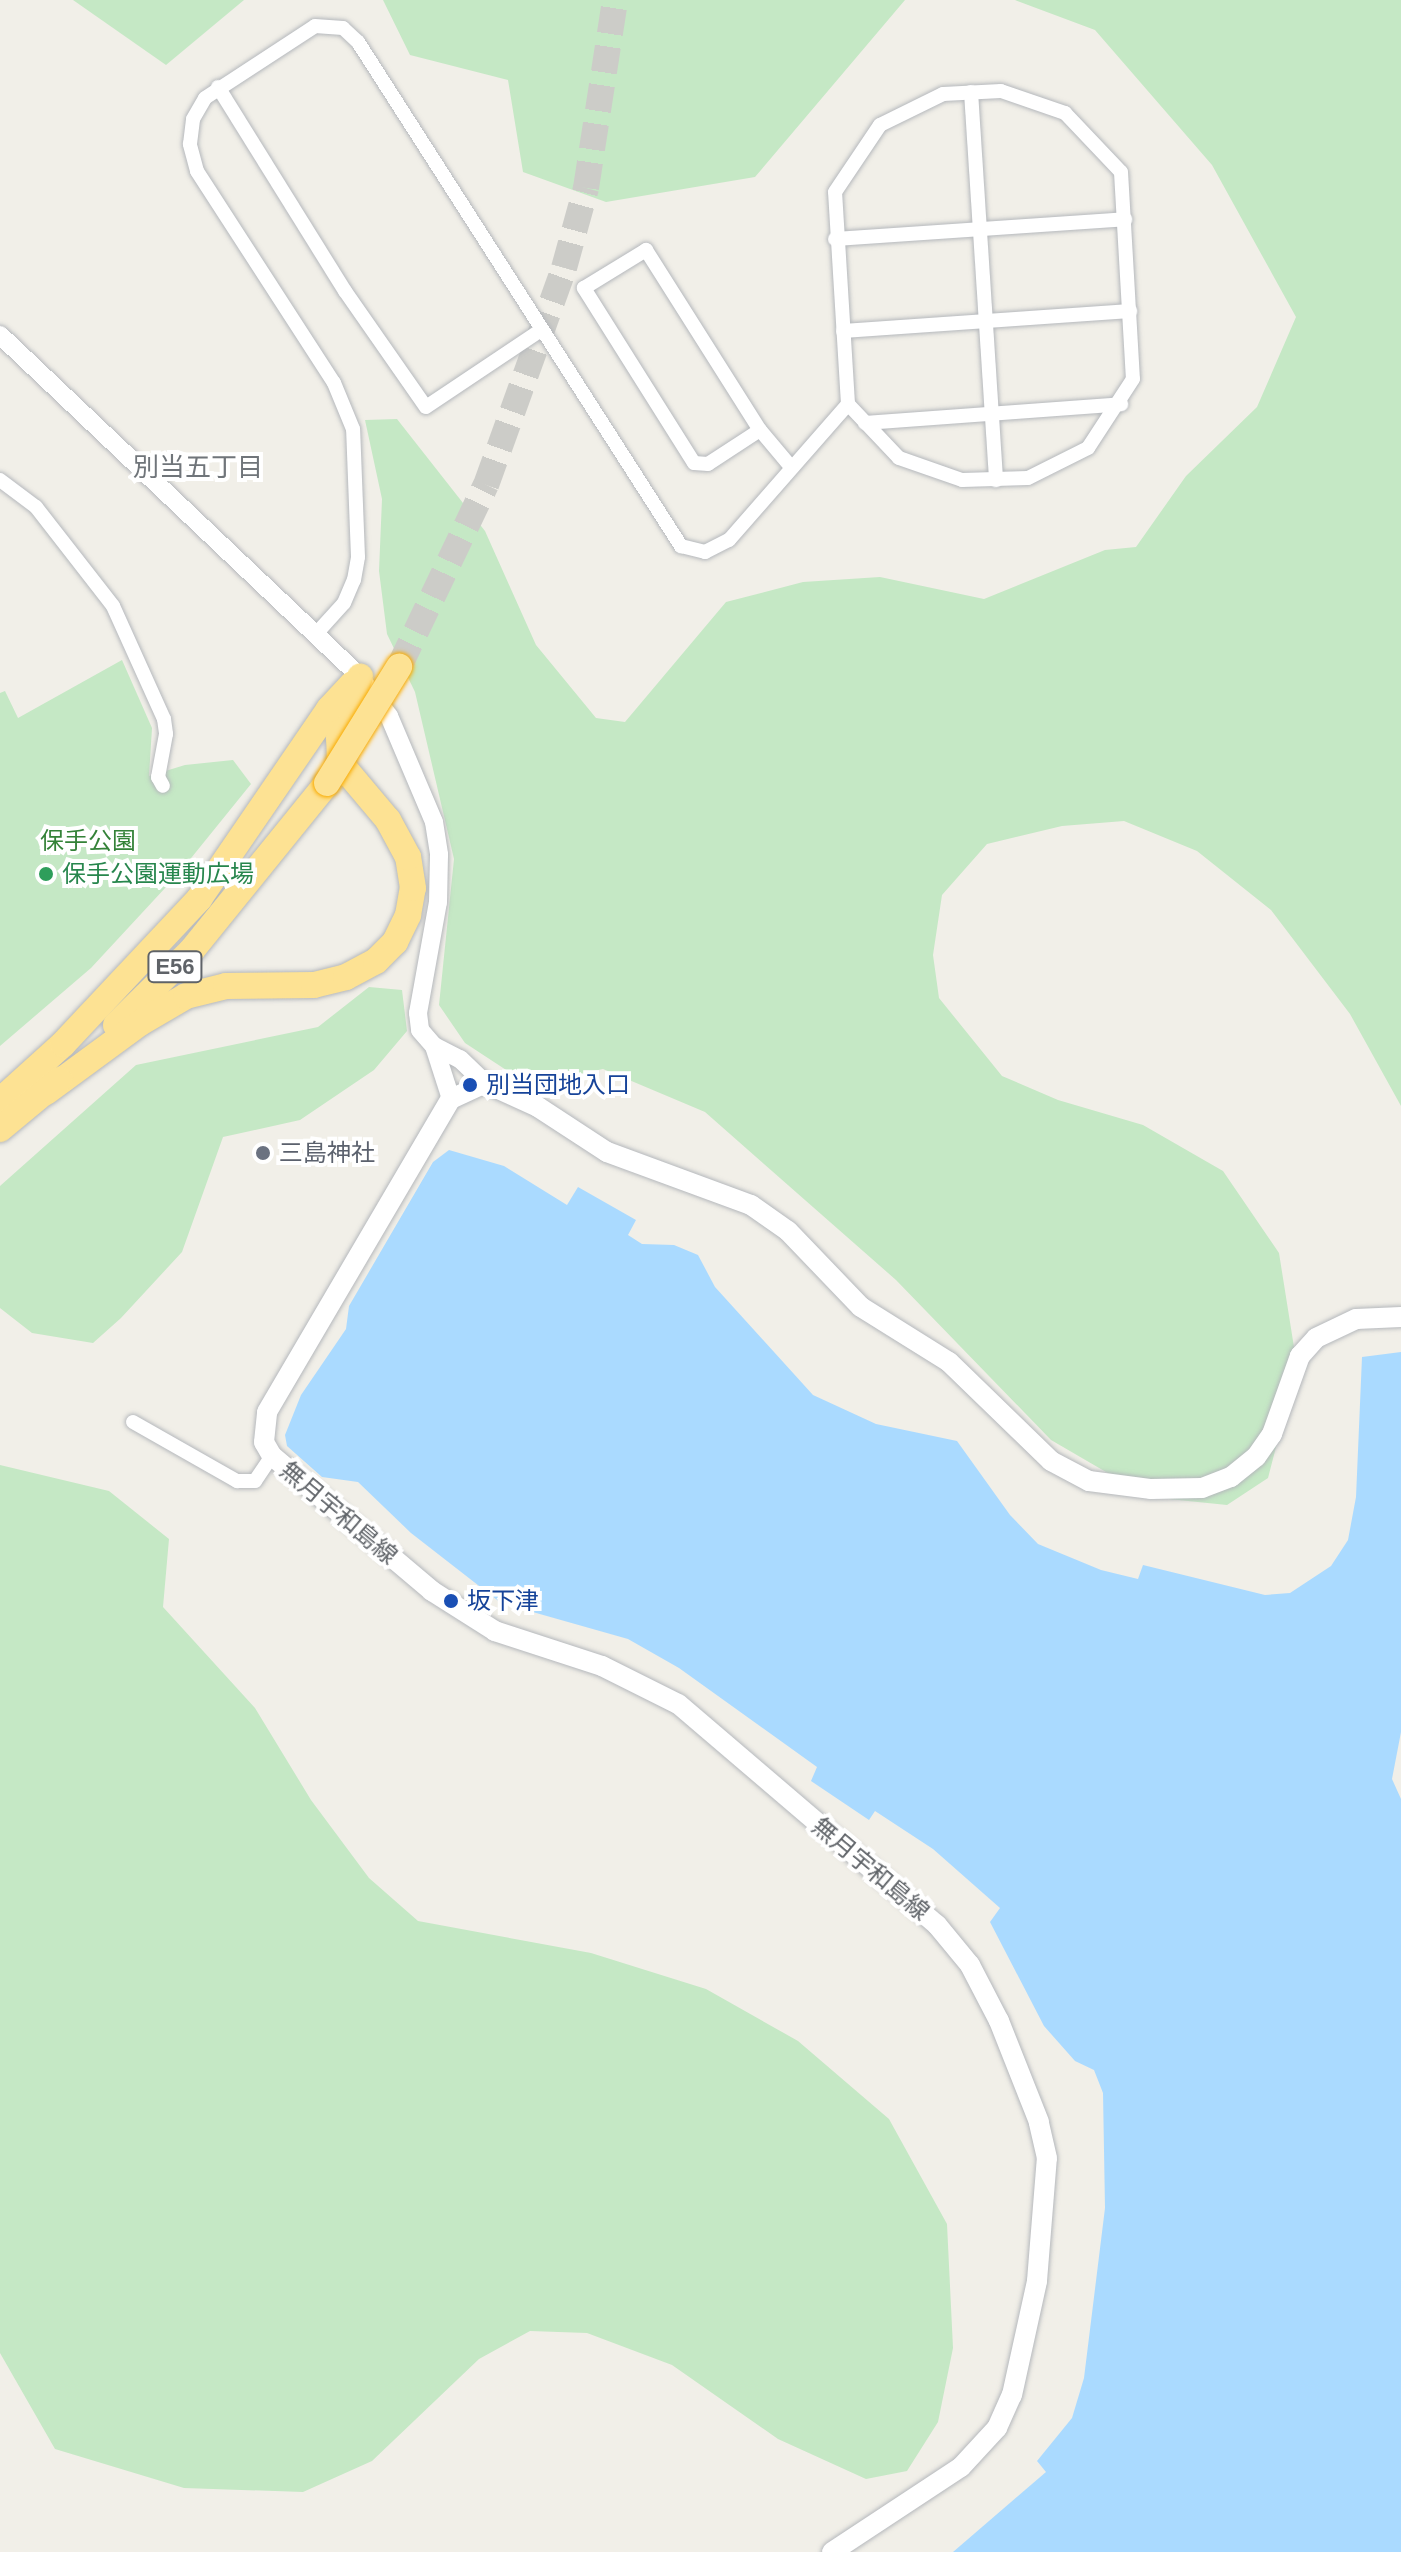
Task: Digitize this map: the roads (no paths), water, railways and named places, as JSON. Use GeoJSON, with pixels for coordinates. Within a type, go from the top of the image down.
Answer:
{"type":"FeatureCollection","features":[{"type":"Feature","properties":{"kind":"highway","name":"E56"},"geometry":{"type":"LineString","coordinates":[[0,1129],[46,1092],[192,950],[327,783],[399,667]]}},
{"type":"Feature","properties":{"kind":"highway"},"geometry":{"type":"LineString","coordinates":[[46,1092],[186,996],[226,986],[314,985],[346,977],[376,961],[395,942],[408,915],[413,888],[408,857],[388,820],[340,763],[339,738],[360,677]]}},
{"type":"Feature","properties":{"kind":"highway"},"geometry":{"type":"LineString","coordinates":[[0,1101],[63,1044],[199,899],[329,709],[360,677]]}},
{"type":"Feature","properties":{"kind":"main road"},"geometry":{"type":"LineString","coordinates":[[451,1099],[485,1083],[538,1107],[607,1152],[751,1205],[788,1231],[861,1307],[949,1362],[1051,1461],[1089,1481],[1202,1488],[1231,1477],[1256,1457],[1272,1434],[1300,1356],[1316,1338],[1356,1319],[1401,1317]]}},
{"type":"Feature","properties":{"kind":"main road","name":"無月宇和島線"},"geometry":{"type":"LineString","coordinates":[[451,1099],[267,1412],[264,1442],[272,1456],[339,1517],[472,1618],[526,1643],[602,1666],[678,1704],[937,1925],[970,1965],[1005,2035],[1039,2122],[1047,2158],[1048,2192],[1026,2341],[997,2428],[970,2457],[832,2552]]}},
{"type":"Feature","properties":{"kind":"street"},"geometry":{"type":"LineString","coordinates":[[315,635],[344,603],[358,557],[353,429],[334,383],[197,171],[190,144],[193,119],[218,87],[315,26],[343,28],[358,42],[681,546],[705,552],[719,548],[848,404]]}},
{"type":"Feature","properties":{"kind":"street"},"geometry":{"type":"LineString","coordinates":[[218,87],[345,291],[426,407],[541,330]]}},
{"type":"Feature","properties":{"kind":"street"},"geometry":{"type":"LineString","coordinates":[[1001,91],[1065,113],[1121,172],[1133,379],[1121,404],[1088,448],[1028,478],[962,480],[899,458],[848,404],[835,239],[835,192],[880,125],[943,94],[971,92],[1001,91]]}},
{"type":"Feature","properties":{"kind":"street"},"geometry":{"type":"LineString","coordinates":[[971,92],[996,480]]}},
{"type":"Feature","properties":{"kind":"street"},"geometry":{"type":"LineString","coordinates":[[835,239],[1125,219]]}},
{"type":"Feature","properties":{"kind":"street"},"geometry":{"type":"LineString","coordinates":[[760,430],[708,464],[694,463],[584,288],[646,250],[760,430],[791,467]]}},
{"type":"Feature","properties":{"kind":"street"},"geometry":{"type":"LineString","coordinates":[[843,331],[1130,311]]}},
{"type":"Feature","properties":{"kind":"street"},"geometry":{"type":"LineString","coordinates":[[0,335],[360,677],[389,716],[434,822],[440,885],[418,1013],[420,1030],[434,1046],[460,1059],[485,1083]]}},
{"type":"Feature","properties":{"kind":"street"},"geometry":{"type":"LineString","coordinates":[[865,423],[1121,404]]}},
{"type":"Feature","properties":{"kind":"street"},"geometry":{"type":"LineString","coordinates":[[0,480],[36,507],[113,606],[164,719],[166,734],[158,777],[163,786]]}},
{"type":"Feature","properties":{"kind":"street"},"geometry":{"type":"LineString","coordinates":[[434,1046],[451,1099]]}},
{"type":"Feature","properties":{"kind":"street"},"geometry":{"type":"LineString","coordinates":[[133,1422],[237,1481],[255,1481],[272,1456]]}},
{"type":"Feature","properties":{"kind":"water"},"geometry":{"type":"Polygon","coordinates":[[[449,1150],[504,1166],[567,1205],[578,1187],[636,1220],[628,1235],[642,1244],[674,1245],[698,1255],[715,1287],[813,1395],[876,1424],[957,1441],[1010,1515],[1038,1544],[1101,1570],[1138,1579],[1143,1565],[1265,1595],[1290,1593],[1331,1566],[1348,1540],[1356,1497],[1362,1357],[1401,1352],[1401,1732],[1392,1779],[1401,1799],[1401,2552],[953,2552],[1046,2472],[1037,2461],[1072,2418],[1084,2378],[1105,2208],[1103,2093],[1094,2070],[1075,2061],[1044,2026],[990,1922],[1000,1908],[933,1849],[875,1811],[869,1820],[811,1781],[817,1767],[679,1668],[628,1639],[501,1603],[411,1533],[358,1482],[322,1477],[287,1446],[285,1435],[301,1395],[346,1329],[349,1306],[433,1162],[449,1150]]]}},
{"type":"Feature","properties":{"kind":"tunnel"},"geometry":{"type":"LineString","coordinates":[[399,667],[486,485],[564,268],[586,188],[615,0]]}},
{"type":"Feature","properties":{"kind":"place","name":"保手公園運動広場"},"geometry":{"type":"Point","coordinates":[46,874]}},
{"type":"Feature","properties":{"kind":"place","name":"別当団地入口"},"geometry":{"type":"Point","coordinates":[470,1085]}},
{"type":"Feature","properties":{"kind":"place","name":"三島神社"},"geometry":{"type":"Point","coordinates":[263,1153]}},
{"type":"Feature","properties":{"kind":"place","name":"坂下津"},"geometry":{"type":"Point","coordinates":[451,1601]}},
{"type":"Feature","properties":{"kind":"district","name":"別当五丁目"},"geometry":{"type":"Point","coordinates":[198,468]}},
{"type":"Feature","properties":{"kind":"park label","name":"保手公園"},"geometry":{"type":"Point","coordinates":[88,841]}}]}
